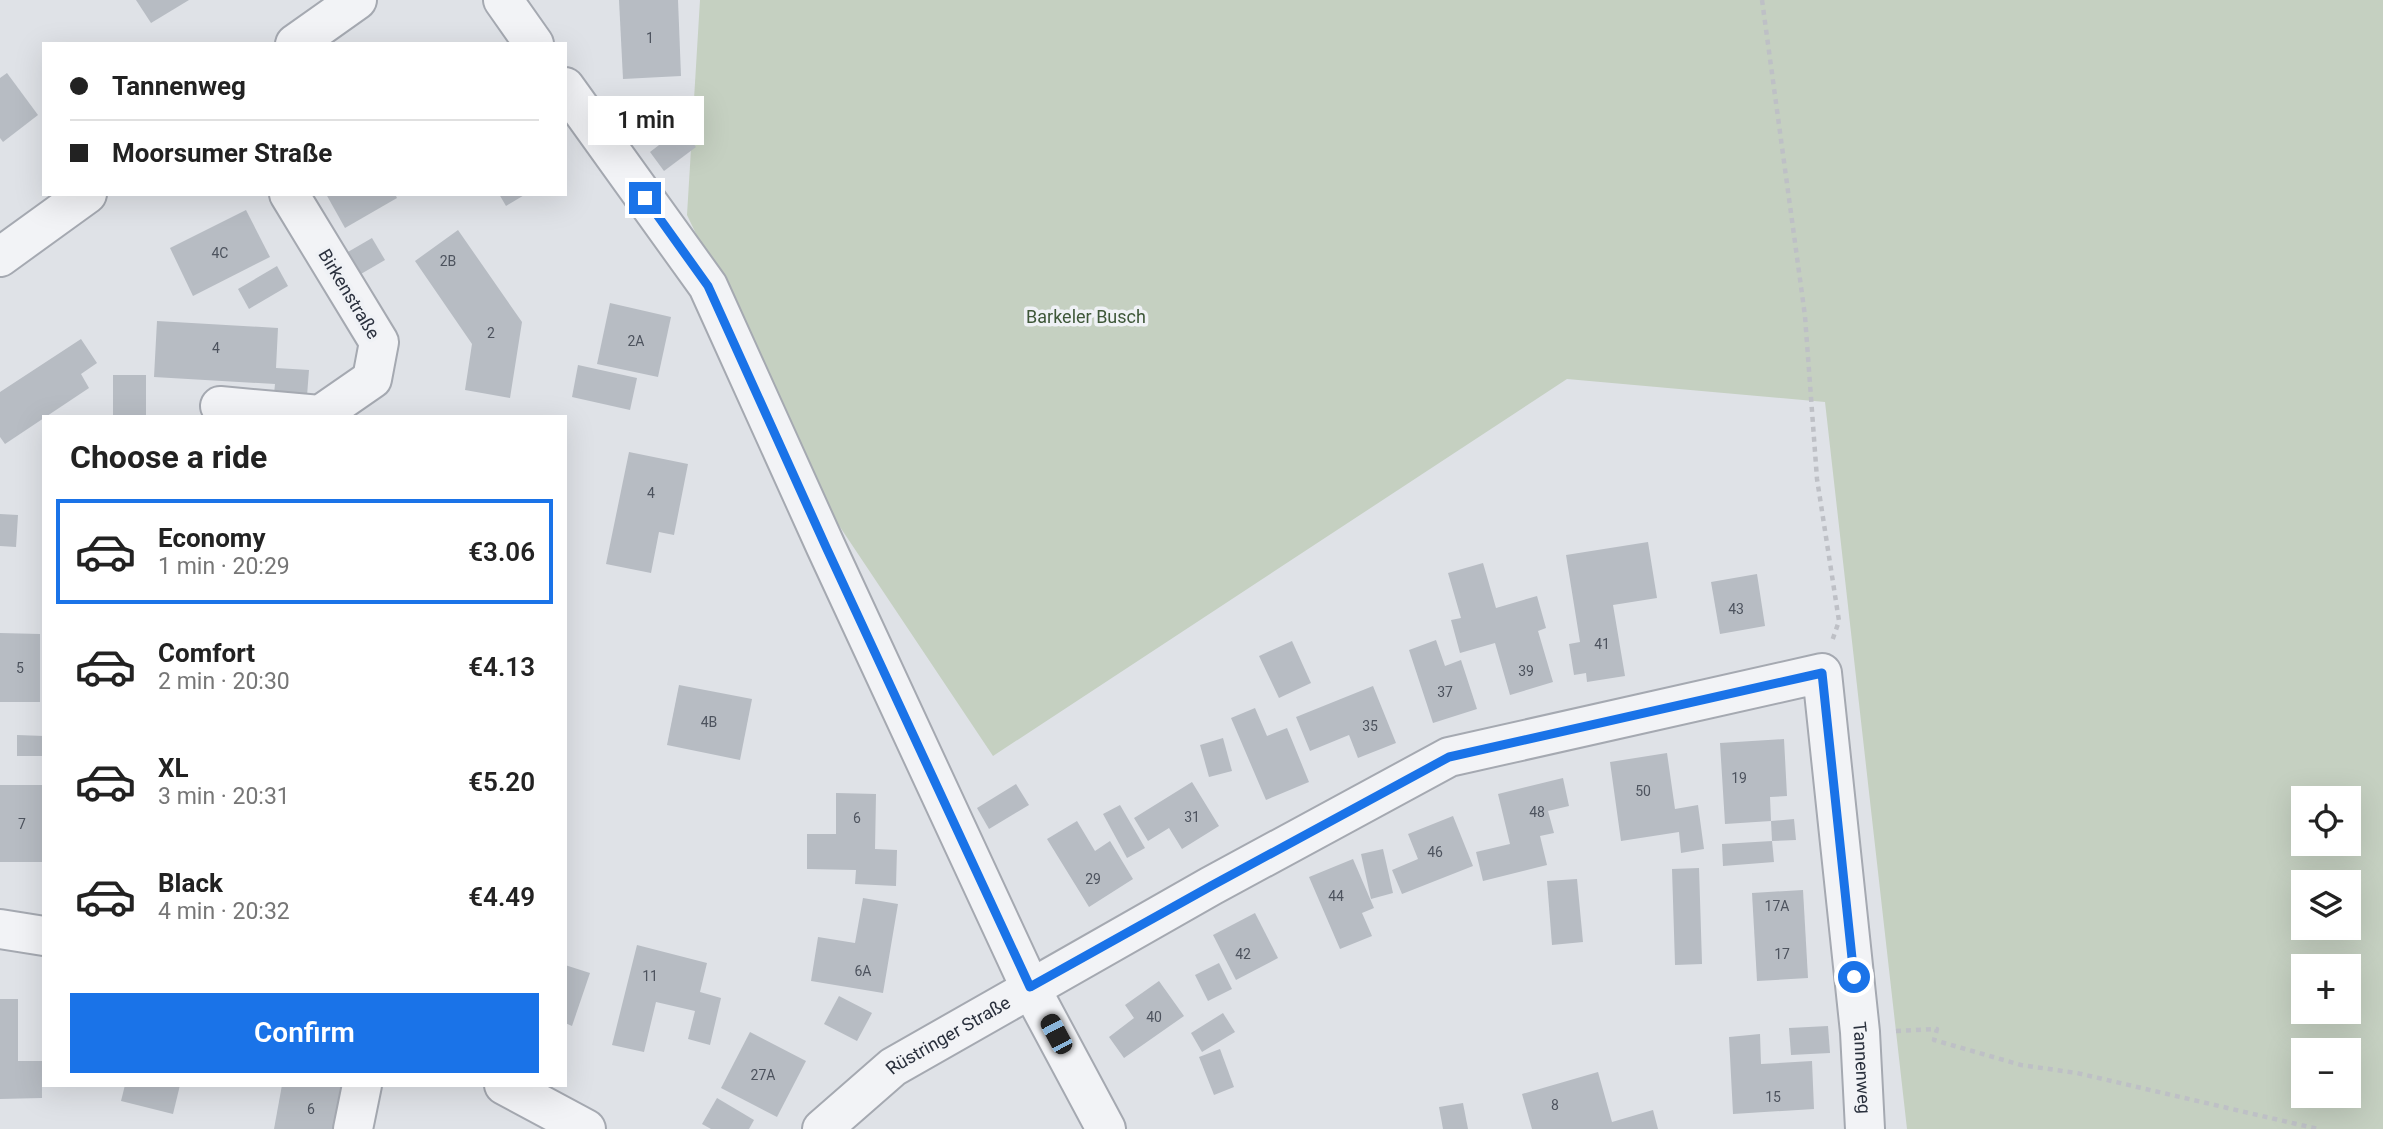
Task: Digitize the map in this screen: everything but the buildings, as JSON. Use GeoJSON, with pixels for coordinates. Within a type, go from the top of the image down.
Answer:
{"type":"FeatureCollection","features":[{"type":"Feature","properties":{"kind":"street"},"geometry":{"type":"LineString","coordinates":[[298,42],[357,0]]}},
{"type":"Feature","properties":{"kind":"street"},"geometry":{"type":"LineString","coordinates":[[503,0],[533,42]]}},
{"type":"Feature","properties":{"kind":"street"},"geometry":{"type":"LineString","coordinates":[[567,90],[708,286],[831,559],[1030,987],[1106,1129]]}},
{"type":"Feature","properties":{"kind":"street"},"geometry":{"type":"LineString","coordinates":[[0,257],[84,196]]}},
{"type":"Feature","properties":{"kind":"street","name":"Birkenstraße"},"geometry":{"type":"LineString","coordinates":[[220,405],[320,415],[372,379],[379,342],[290,196]]}},
{"type":"Feature","properties":{"kind":"street","name":"Rüstringer Straße"},"geometry":{"type":"LineString","coordinates":[[822,1129],[893,1067],[1211,886],[1449,757],[1822,673]]}},
{"type":"Feature","properties":{"kind":"street","name":"Tannenweg"},"geometry":{"type":"LineString","coordinates":[[1822,673],[1860,1032],[1865,1129]]}},
{"type":"Feature","properties":{"kind":"street"},"geometry":{"type":"LineString","coordinates":[[0,929],[42,936]]}},
{"type":"Feature","properties":{"kind":"street"},"geometry":{"type":"LineString","coordinates":[[353,1129],[362,1087]]}},
{"type":"Feature","properties":{"kind":"street"},"geometry":{"type":"LineString","coordinates":[[508,1087],[586,1129]]}},
{"type":"Feature","properties":{"kind":"path"},"geometry":{"type":"LineString","coordinates":[[1762,0],[1805,316],[1817,479],[1839,621],[1822,673]]}},
{"type":"Feature","properties":{"kind":"path"},"geometry":{"type":"LineString","coordinates":[[1860,1032],[1937,1029],[1934,1040],[2021,1065],[2077,1073],[2318,1129]]}},
{"type":"Feature","properties":{"kind":"green space","name":"Barkeler Busch"},"geometry":{"type":"Polygon","coordinates":[[[700,0],[2383,0],[2383,1129],[1907,1129],[1825,402],[1567,379],[993,756],[828,509],[687,215],[700,0]]]}},
{"type":"Feature","properties":{"kind":"route"},"geometry":{"type":"LineString","coordinates":[[645,198],[708,286],[1030,987],[1449,757],[1822,673],[1854,977]]}}]}
